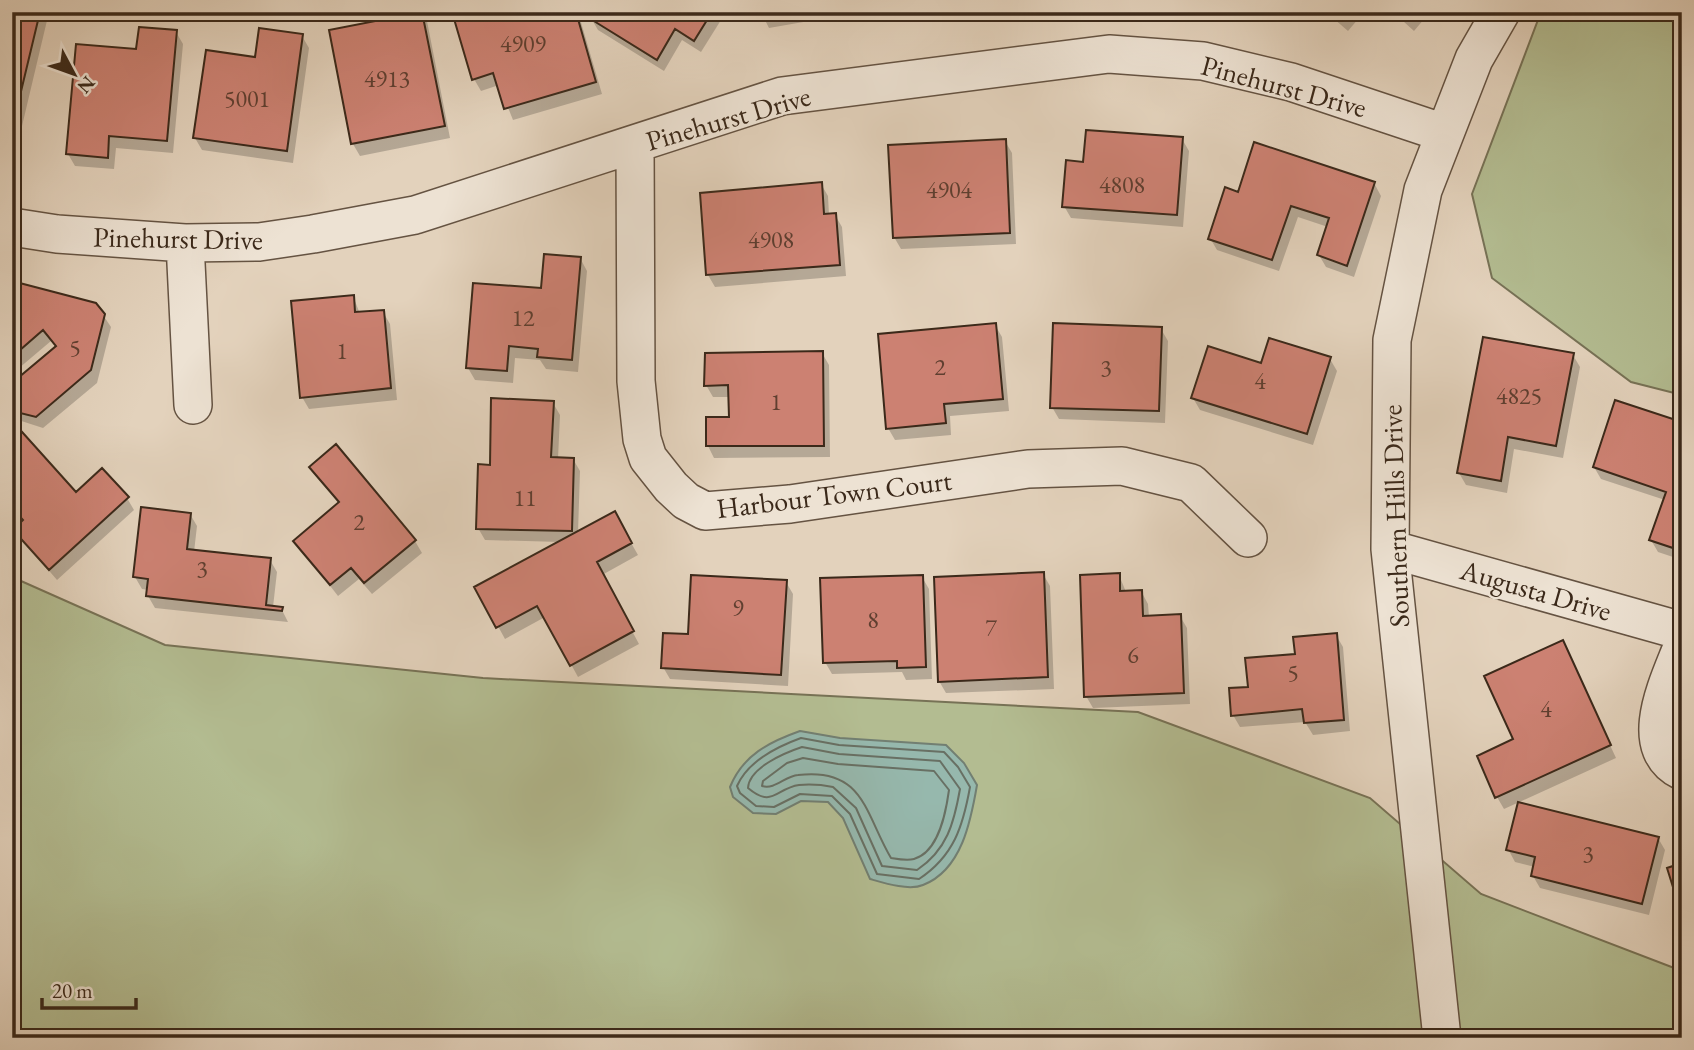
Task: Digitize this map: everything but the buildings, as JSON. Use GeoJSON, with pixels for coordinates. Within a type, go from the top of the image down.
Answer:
{"type":"FeatureCollection","features":[{"type":"Feature","properties":{"kind":"street","name":"Southern Hills Drive"},"geometry":{"type":"LineString","coordinates":[[1442,1038],[1390,549],[1392,340],[1423,190],[1474,59],[1501,12]]}},
{"type":"Feature","properties":{"kind":"street","name":"Pinehurst Drive"},"geometry":{"type":"LineString","coordinates":[[12,227],[57,234],[185,243],[259,242],[415,215],[782,96],[1109,54],[1203,61],[1291,82],[1444,134]]}},
{"type":"Feature","properties":{"kind":"street","name":"Harbour Town Court"},"geometry":{"type":"LineString","coordinates":[[635,144],[636,381],[642,439],[648,458],[686,501],[705,511],[790,504],[1028,468],[1122,466],[1191,483],[1248,538]]}},
{"type":"Feature","properties":{"kind":"street"},"geometry":{"type":"LineString","coordinates":[[185,243],[194,405]]}},
{"type":"Feature","properties":{"kind":"street","name":"Augusta Drive"},"geometry":{"type":"LineString","coordinates":[[1390,549],[1682,631]]}},
{"type":"Feature","properties":{"kind":"street"},"geometry":{"type":"LineString","coordinates":[[1682,647],[1660,707],[1658,742],[1666,757],[1682,771]]}},
{"type":"Feature","properties":{"kind":"green space"},"geometry":{"type":"Polygon","coordinates":[[[1541,12],[1682,12],[1682,395],[1631,382],[1492,278],[1472,194],[1541,12]]]}},
{"type":"Feature","properties":{"kind":"green space"},"geometry":{"type":"Polygon","coordinates":[[[12,577],[165,645],[483,678],[1138,712],[1370,798],[1481,894],[1682,971],[1682,1038],[12,1038],[12,577]]]}},
{"type":"Feature","properties":{"kind":"water"},"geometry":{"type":"Polygon","coordinates":[[[800,731],[840,738],[946,745],[964,763],[977,785],[968,828],[956,856],[947,868],[936,878],[917,887],[897,886],[870,879],[843,818],[828,802],[801,801],[776,814],[753,813],[733,797],[730,787],[735,776],[750,758],[768,745],[800,731]]]}}]}
